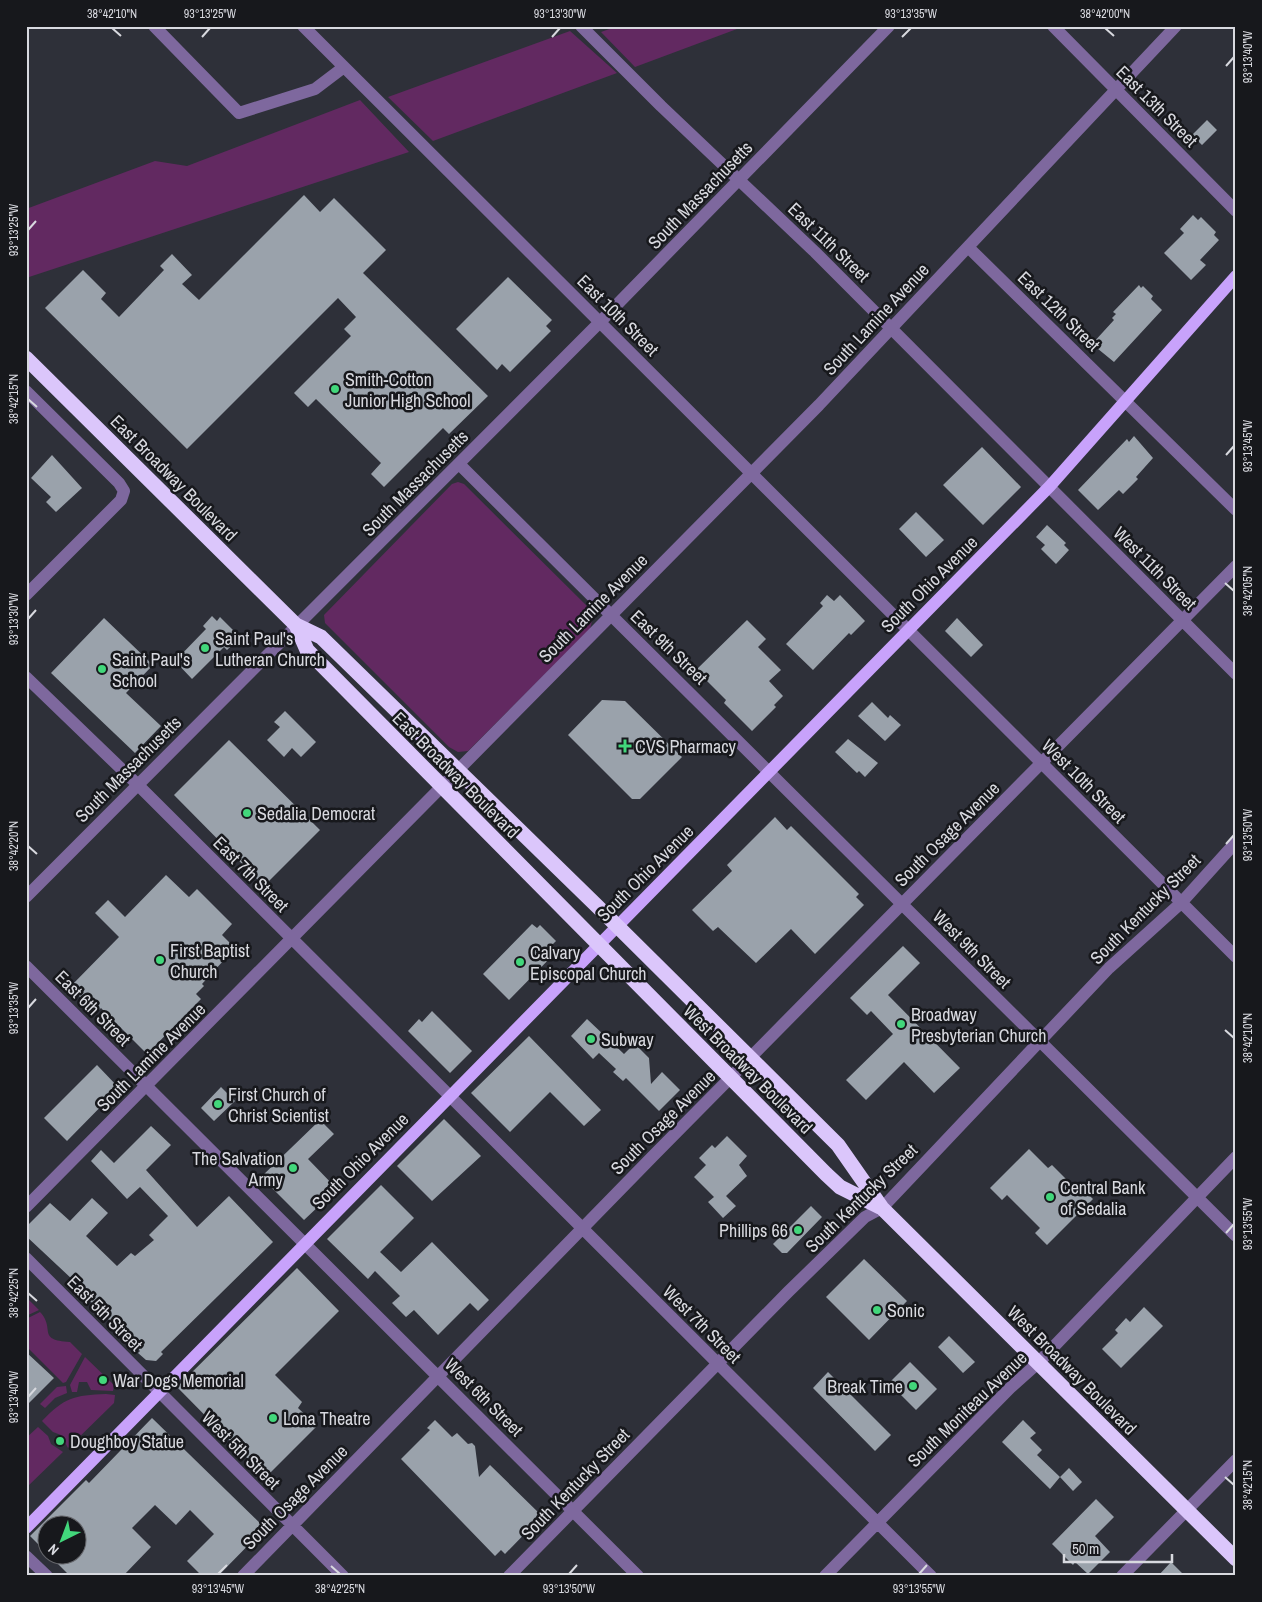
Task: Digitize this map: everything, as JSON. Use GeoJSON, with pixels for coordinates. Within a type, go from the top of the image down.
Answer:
{"type":"FeatureCollection","features":[{"type":"Feature","properties":{"kind":"highway","name":"East Broadway Boulevard"},"geometry":{"type":"LineString","coordinates":[[26,358],[296,625],[321,637],[618,925]]}},
{"type":"Feature","properties":{"kind":"highway","name":"East Broadway Boulevard"},"geometry":{"type":"LineString","coordinates":[[296,625],[306,650],[598,945]]}},
{"type":"Feature","properties":{"kind":"highway","name":"West Broadway Boulevard"},"geometry":{"type":"LineString","coordinates":[[618,925],[838,1144],[882,1208],[1236,1560]]}},
{"type":"Feature","properties":{"kind":"highway","name":"West Broadway Boulevard"},"geometry":{"type":"LineString","coordinates":[[598,945],[840,1187],[882,1208]]}},
{"type":"Feature","properties":{"kind":"main road","name":"South Ohio Avenue"},"geometry":{"type":"LineString","coordinates":[[26,1528],[1050,486],[1236,276]]}},
{"type":"Feature","properties":{"kind":"street"},"geometry":{"type":"LineString","coordinates":[[154,26],[239,113],[315,88],[344,67]]}},
{"type":"Feature","properties":{"kind":"street","name":"East 10th Street"},"geometry":{"type":"LineString","coordinates":[[303,26],[909,629]]}},
{"type":"Feature","properties":{"kind":"street","name":"East 11th Street"},"geometry":{"type":"LineString","coordinates":[[581,26],[660,106],[739,179],[1050,486]]}},
{"type":"Feature","properties":{"kind":"street","name":"South Massachusetts"},"geometry":{"type":"LineString","coordinates":[[26,897],[600,322],[889,26]]}},
{"type":"Feature","properties":{"kind":"street","name":"East 13th Street"},"geometry":{"type":"LineString","coordinates":[[1053,26],[1236,211]]}},
{"type":"Feature","properties":{"kind":"street","name":"South Lamine Avenue"},"geometry":{"type":"LineString","coordinates":[[26,1206],[291,940],[892,329],[1176,26]]}},
{"type":"Feature","properties":{"kind":"street","name":"East 12th Street"},"geometry":{"type":"LineString","coordinates":[[968,247],[1236,510]]}},
{"type":"Feature","properties":{"kind":"street"},"geometry":{"type":"LineString","coordinates":[[26,391],[119,483],[124,491],[121,500],[26,594]]}},
{"type":"Feature","properties":{"kind":"street","name":"East 9th Street"},"geometry":{"type":"LineString","coordinates":[[459,464],[769,772]]}},
{"type":"Feature","properties":{"kind":"street","name":"West 11th Street"},"geometry":{"type":"LineString","coordinates":[[1050,486],[1118,557],[1236,674]]}},
{"type":"Feature","properties":{"kind":"street","name":"South Osage Avenue"},"geometry":{"type":"LineString","coordinates":[[243,1576],[730,1078],[1236,566]]}},
{"type":"Feature","properties":{"kind":"street","name":"West 10th Street"},"geometry":{"type":"LineString","coordinates":[[909,629],[1180,903],[1236,957]]}},
{"type":"Feature","properties":{"kind":"street","name":"East 7th Street"},"geometry":{"type":"LineString","coordinates":[[26,677],[138,784],[448,1097]]}},
{"type":"Feature","properties":{"kind":"street","name":"West 9th Street"},"geometry":{"type":"LineString","coordinates":[[769,772],[1236,1236]]}},
{"type":"Feature","properties":{"kind":"street","name":"South Kentucky Street"},"geometry":{"type":"LineString","coordinates":[[509,1576],[865,1218],[882,1208],[1109,968],[1180,903],[1236,842]]}},
{"type":"Feature","properties":{"kind":"street","name":"East 6th Street"},"geometry":{"type":"LineString","coordinates":[[26,966],[305,1243]]}},
{"type":"Feature","properties":{"kind":"street","name":"West 7th Street"},"geometry":{"type":"LineString","coordinates":[[448,1097],[930,1576]]}},
{"type":"Feature","properties":{"kind":"street","name":"South Moniteau Avenue"},"geometry":{"type":"LineString","coordinates":[[825,1576],[1038,1363],[1236,1157]]}},
{"type":"Feature","properties":{"kind":"street","name":"West 6th Street"},"geometry":{"type":"LineString","coordinates":[[305,1243],[638,1576]]}},
{"type":"Feature","properties":{"kind":"street","name":"East 5th Street"},"geometry":{"type":"LineString","coordinates":[[26,1258],[158,1392]]}},
{"type":"Feature","properties":{"kind":"street","name":"West 5th Street"},"geometry":{"type":"LineString","coordinates":[[158,1392],[343,1576]]}},
{"type":"Feature","properties":{"kind":"street"},"geometry":{"type":"LineString","coordinates":[[1122,1576],[1236,1460]]}},
{"type":"Feature","properties":{"kind":"street"},"geometry":{"type":"LineString","coordinates":[[26,1556],[47,1576]]}},
{"type":"Feature","properties":{"kind":"shaded area"},"geometry":{"type":"Polygon","coordinates":[[[618,26],[745,26],[635,67],[601,32],[618,26]]]}},
{"type":"Feature","properties":{"kind":"shaded area"},"geometry":{"type":"Polygon","coordinates":[[[570,31],[617,73],[433,141],[388,97],[570,31]]]}},
{"type":"Feature","properties":{"kind":"shaded area"},"geometry":{"type":"Polygon","coordinates":[[[360,100],[409,152],[26,278],[26,209],[155,161],[187,166],[360,100]]]}},
{"type":"Feature","properties":{"kind":"shaded area"},"geometry":{"type":"Polygon","coordinates":[[[458,482],[464,484],[594,613],[590,629],[468,751],[458,752],[449,747],[325,623],[324,615],[452,484],[458,482]]]}},
{"type":"Feature","properties":{"kind":"shaded area"},"geometry":{"type":"Polygon","coordinates":[[[26,1297],[39,1310],[26,1316],[26,1297]]]}},
{"type":"Feature","properties":{"kind":"shaded area"},"geometry":{"type":"Polygon","coordinates":[[[40,1312],[47,1324],[48,1333],[53,1339],[70,1342],[82,1354],[66,1382],[63,1383],[26,1346],[26,1319],[40,1312]]]}},
{"type":"Feature","properties":{"kind":"shaded area"},"geometry":{"type":"Polygon","coordinates":[[[85,1357],[114,1385],[113,1391],[91,1390],[87,1382],[79,1382],[77,1392],[72,1392],[70,1385],[85,1357]]]}},
{"type":"Feature","properties":{"kind":"shaded area"},"geometry":{"type":"Polygon","coordinates":[[[66,1386],[67,1393],[55,1398],[45,1408],[40,1404],[57,1387],[66,1386]]]}},
{"type":"Feature","properties":{"kind":"shaded area"},"geometry":{"type":"Polygon","coordinates":[[[86,1395],[115,1395],[114,1403],[68,1448],[61,1435],[53,1432],[42,1421],[57,1407],[70,1399],[86,1395]]]}},
{"type":"Feature","properties":{"kind":"shaded area"},"geometry":{"type":"Polygon","coordinates":[[[38,1427],[48,1436],[51,1444],[63,1452],[26,1488],[26,1438],[38,1427]]]}},
{"type":"Feature","properties":{"kind":"building"},"geometry":{"type":"Polygon","coordinates":[[[1207,120],[1217,130],[1202,145],[1192,135],[1207,120]]]}},
{"type":"Feature","properties":{"kind":"building"},"geometry":{"type":"Polygon","coordinates":[[[304,195],[320,212],[334,198],[386,250],[363,273],[488,396],[449,434],[443,428],[384,487],[371,474],[381,463],[316,399],[308,407],[294,393],[351,336],[344,329],[356,317],[338,298],[187,449],[45,308],[83,270],[106,293],[101,299],[119,317],[164,270],[160,266],[172,254],[192,275],[182,284],[199,300],[304,195]]]}},
{"type":"Feature","properties":{"kind":"building"},"geometry":{"type":"Polygon","coordinates":[[[1193,215],[1198,220],[1201,217],[1216,232],[1214,235],[1219,240],[1200,260],[1206,265],[1191,280],[1164,253],[1184,233],[1180,229],[1193,215]]]}},
{"type":"Feature","properties":{"kind":"building"},"geometry":{"type":"Polygon","coordinates":[[[508,277],[552,320],[546,326],[551,331],[510,372],[502,364],[497,370],[456,329],[508,277]]]}},
{"type":"Feature","properties":{"kind":"building"},"geometry":{"type":"Polygon","coordinates":[[[1139,285],[1141,288],[1143,286],[1153,296],[1151,299],[1162,310],[1114,362],[1092,344],[1114,320],[1112,318],[1116,314],[1113,312],[1139,285]]]}},
{"type":"Feature","properties":{"kind":"building"},"geometry":{"type":"Polygon","coordinates":[[[1134,436],[1153,458],[1136,477],[1138,479],[1123,494],[1119,490],[1098,510],[1078,490],[1127,439],[1129,442],[1134,436]]]}},
{"type":"Feature","properties":{"kind":"building"},"geometry":{"type":"Polygon","coordinates":[[[982,447],[1021,487],[983,525],[943,485],[982,447]]]}},
{"type":"Feature","properties":{"kind":"building"},"geometry":{"type":"Polygon","coordinates":[[[52,455],[82,488],[56,512],[46,502],[51,497],[31,478],[52,455]]]}},
{"type":"Feature","properties":{"kind":"building"},"geometry":{"type":"Polygon","coordinates":[[[916,512],[944,540],[926,557],[899,529],[916,512]]]}},
{"type":"Feature","properties":{"kind":"building"},"geometry":{"type":"Polygon","coordinates":[[[1047,525],[1066,543],[1064,545],[1069,550],[1056,564],[1041,549],[1045,545],[1036,537],[1047,525]]]}},
{"type":"Feature","properties":{"kind":"building"},"geometry":{"type":"Polygon","coordinates":[[[827,595],[834,601],[840,595],[865,621],[851,635],[849,633],[813,670],[786,644],[823,606],[820,603],[827,595]]]}},
{"type":"Feature","properties":{"kind":"building","name":"Saint Paul's Lutheran Church"},"geometry":{"type":"Polygon","coordinates":[[[212,616],[217,621],[220,617],[235,632],[230,636],[236,641],[227,650],[224,647],[192,679],[175,661],[206,629],[203,626],[212,616]]]}},
{"type":"Feature","properties":{"kind":"building","name":"Saint Paul's School"},"geometry":{"type":"Polygon","coordinates":[[[104,618],[153,665],[126,693],[161,726],[135,753],[51,673],[104,618]]]}},
{"type":"Feature","properties":{"kind":"building"},"geometry":{"type":"Polygon","coordinates":[[[957,618],[983,645],[971,657],[945,631],[957,618]]]}},
{"type":"Feature","properties":{"kind":"building"},"geometry":{"type":"Polygon","coordinates":[[[747,620],[766,639],[758,647],[781,670],[769,681],[783,696],[774,705],[776,707],[752,731],[724,703],[726,700],[696,670],[747,620]]]}},
{"type":"Feature","properties":{"kind":"building","name":"CVS Pharmacy"},"geometry":{"type":"Polygon","coordinates":[[[602,700],[625,701],[682,757],[640,799],[632,799],[568,735],[602,700]]]}},
{"type":"Feature","properties":{"kind":"building"},"geometry":{"type":"Polygon","coordinates":[[[872,702],[888,718],[890,715],[901,725],[885,741],[858,716],[872,702]]]}},
{"type":"Feature","properties":{"kind":"building"},"geometry":{"type":"Polygon","coordinates":[[[285,711],[316,742],[301,757],[292,748],[284,757],[267,740],[280,727],[274,722],[285,711]]]}},
{"type":"Feature","properties":{"kind":"building"},"geometry":{"type":"Polygon","coordinates":[[[848,739],[878,763],[865,777],[859,771],[857,773],[835,752],[848,739]]]}},
{"type":"Feature","properties":{"kind":"building","name":"Sedalia Democrat"},"geometry":{"type":"Polygon","coordinates":[[[229,740],[320,830],[264,886],[174,795],[229,740]]]}},
{"type":"Feature","properties":{"kind":"building"},"geometry":{"type":"Polygon","coordinates":[[[775,817],[787,830],[791,826],[859,894],[856,897],[864,905],[815,954],[791,929],[756,963],[718,927],[713,931],[692,910],[732,871],[727,865],[775,817]]]}},
{"type":"Feature","properties":{"kind":"building","name":"First Baptist Church"},"geometry":{"type":"Polygon","coordinates":[[[166,875],[189,897],[197,889],[232,924],[222,935],[235,948],[202,984],[204,986],[196,994],[201,999],[147,1054],[101,1008],[96,1013],[70,987],[119,937],[95,913],[108,900],[125,917],[166,875]]]}},
{"type":"Feature","properties":{"kind":"building","name":"Calvary Episcopal Church"},"geometry":{"type":"Polygon","coordinates":[[[532,924],[537,928],[540,925],[556,941],[552,945],[558,950],[509,1000],[483,974],[532,924]]]}},
{"type":"Feature","properties":{"kind":"building","name":"Broadway Presbyterian Church"},"geometry":{"type":"Polygon","coordinates":[[[903,946],[920,963],[888,995],[960,1068],[934,1093],[904,1062],[866,1100],[846,1080],[893,1034],[871,1011],[867,1015],[850,998],[903,946]]]}},
{"type":"Feature","properties":{"kind":"building"},"geometry":{"type":"Polygon","coordinates":[[[432,1011],[472,1051],[450,1073],[408,1031],[419,1019],[422,1022],[432,1011]]]}},
{"type":"Feature","properties":{"kind":"building"},"geometry":{"type":"Polygon","coordinates":[[[587,1019],[624,1054],[630,1048],[638,1047],[649,1058],[651,1084],[662,1072],[680,1090],[659,1111],[626,1078],[623,1081],[613,1072],[616,1069],[599,1053],[593,1059],[571,1036],[587,1019]]]}},
{"type":"Feature","properties":{"kind":"building"},"geometry":{"type":"Polygon","coordinates":[[[529,1036],[601,1110],[584,1126],[550,1092],[510,1132],[471,1093],[529,1036]]]}},
{"type":"Feature","properties":{"kind":"building"},"geometry":{"type":"Polygon","coordinates":[[[97,1065],[119,1088],[67,1141],[44,1118],[97,1065]]]}},
{"type":"Feature","properties":{"kind":"building","name":"First Church of Christ Scientist"},"geometry":{"type":"Polygon","coordinates":[[[221,1087],[235,1101],[214,1121],[201,1108],[221,1087]]]}},
{"type":"Feature","properties":{"kind":"building"},"geometry":{"type":"Polygon","coordinates":[[[444,1119],[481,1156],[432,1201],[397,1166],[444,1119]]]}},
{"type":"Feature","properties":{"kind":"building","name":"The Salvation Army"},"geometry":{"type":"Polygon","coordinates":[[[320,1120],[334,1134],[308,1159],[337,1189],[304,1220],[261,1177],[320,1120]]]}},
{"type":"Feature","properties":{"kind":"building"},"geometry":{"type":"Polygon","coordinates":[[[151,1126],[171,1145],[146,1170],[197,1227],[229,1196],[273,1242],[161,1352],[163,1354],[156,1361],[146,1360],[138,1353],[140,1351],[87,1298],[89,1295],[26,1236],[26,1227],[50,1203],[70,1221],[92,1198],[108,1213],[86,1236],[117,1266],[131,1253],[135,1256],[154,1240],[149,1235],[168,1216],[140,1187],[127,1199],[91,1161],[101,1150],[114,1163],[151,1126]]]}},
{"type":"Feature","properties":{"kind":"building"},"geometry":{"type":"Polygon","coordinates":[[[727,1136],[747,1156],[739,1165],[747,1176],[726,1196],[736,1206],[723,1218],[708,1202],[714,1197],[694,1177],[706,1165],[699,1158],[712,1145],[715,1148],[727,1136]]]}},
{"type":"Feature","properties":{"kind":"building","name":"Central Bank of Sedalia"},"geometry":{"type":"Polygon","coordinates":[[[1029,1149],[1048,1168],[1052,1165],[1073,1186],[1076,1183],[1093,1199],[1047,1245],[1035,1233],[1040,1228],[1007,1195],[1002,1200],[990,1188],[1029,1149]]]}},
{"type":"Feature","properties":{"kind":"building"},"geometry":{"type":"Polygon","coordinates":[[[381,1185],[414,1218],[380,1252],[401,1272],[432,1242],[489,1300],[478,1311],[470,1303],[438,1335],[414,1310],[406,1317],[392,1303],[400,1296],[375,1271],[368,1279],[327,1239],[381,1185]]]}},
{"type":"Feature","properties":{"kind":"building","name":"Phillips 66"},"geometry":{"type":"Polygon","coordinates":[[[811,1206],[822,1217],[787,1253],[782,1253],[773,1244],[811,1206]]]}},
{"type":"Feature","properties":{"kind":"building"},"geometry":{"type":"Polygon","coordinates":[[[864,1259],[907,1301],[869,1340],[826,1297],[864,1259]]]}},
{"type":"Feature","properties":{"kind":"building"},"geometry":{"type":"Polygon","coordinates":[[[297,1268],[339,1311],[275,1375],[302,1402],[298,1408],[317,1426],[269,1474],[254,1458],[251,1462],[177,1387],[297,1268]]]}},
{"type":"Feature","properties":{"kind":"building"},"geometry":{"type":"Polygon","coordinates":[[[1144,1307],[1163,1326],[1121,1368],[1102,1349],[1118,1333],[1115,1330],[1126,1318],[1130,1322],[1144,1307]]]}},
{"type":"Feature","properties":{"kind":"building"},"geometry":{"type":"Polygon","coordinates":[[[949,1336],[975,1362],[963,1373],[938,1347],[949,1336]]]}},
{"type":"Feature","properties":{"kind":"building"},"geometry":{"type":"Polygon","coordinates":[[[26,1352],[54,1378],[26,1406],[26,1352]]]}},
{"type":"Feature","properties":{"kind":"building","name":"Break Time"},"geometry":{"type":"Polygon","coordinates":[[[910,1362],[937,1389],[916,1410],[889,1383],[910,1362]]]}},
{"type":"Feature","properties":{"kind":"building"},"geometry":{"type":"Polygon","coordinates":[[[828,1372],[891,1435],[875,1451],[813,1388],[828,1372]]]}},
{"type":"Feature","properties":{"kind":"building"},"geometry":{"type":"Polygon","coordinates":[[[152,1418],[265,1528],[218,1576],[202,1576],[187,1561],[214,1534],[190,1510],[176,1525],[155,1505],[132,1528],[151,1547],[123,1576],[70,1576],[58,1564],[88,1564],[88,1514],[52,1514],[86,1480],[89,1483],[152,1418]]]}},
{"type":"Feature","properties":{"kind":"building"},"geometry":{"type":"Polygon","coordinates":[[[435,1420],[452,1437],[457,1433],[468,1444],[472,1443],[475,1446],[479,1477],[490,1465],[542,1516],[505,1554],[501,1550],[495,1556],[401,1459],[430,1430],[427,1428],[435,1420]]]}},
{"type":"Feature","properties":{"kind":"building"},"geometry":{"type":"Polygon","coordinates":[[[1023,1420],[1036,1433],[1030,1438],[1042,1450],[1037,1455],[1060,1477],[1050,1489],[1002,1442],[1023,1420]]]}},
{"type":"Feature","properties":{"kind":"building"},"geometry":{"type":"Polygon","coordinates":[[[1069,1468],[1082,1482],[1073,1491],[1060,1477],[1069,1468]]]}},
{"type":"Feature","properties":{"kind":"building"},"geometry":{"type":"Polygon","coordinates":[[[1096,1499],[1114,1517],[1095,1536],[1110,1552],[1088,1574],[1075,1562],[1073,1565],[1052,1544],[1096,1499]]]}},
{"type":"Feature","properties":{"kind":"building"},"geometry":{"type":"Polygon","coordinates":[[[38,1528],[38,1544],[30,1536],[38,1528]]]}},
{"type":"Feature","properties":{"kind":"building"},"geometry":{"type":"Polygon","coordinates":[[[1171,1562],[1185,1576],[1158,1576],[1171,1562]]]}},
{"type":"Feature","properties":{"kind":"place","name":"Smith-Cotton Junior High School"},"geometry":{"type":"Point","coordinates":[335,389]}},
{"type":"Feature","properties":{"kind":"place","name":"Saint Paul's Lutheran Church"},"geometry":{"type":"Point","coordinates":[205,648]}},
{"type":"Feature","properties":{"kind":"place","name":"Saint Paul's School"},"geometry":{"type":"Point","coordinates":[102,669]}},
{"type":"Feature","properties":{"kind":"place","name":"CVS Pharmacy"},"geometry":{"type":"Point","coordinates":[625,746]}},
{"type":"Feature","properties":{"kind":"place","name":"Sedalia Democrat"},"geometry":{"type":"Point","coordinates":[247,813]}},
{"type":"Feature","properties":{"kind":"place","name":"First Baptist Church"},"geometry":{"type":"Point","coordinates":[160,960]}},
{"type":"Feature","properties":{"kind":"place","name":"Calvary Episcopal Church"},"geometry":{"type":"Point","coordinates":[520,962]}},
{"type":"Feature","properties":{"kind":"place","name":"Broadway Presbyterian Church"},"geometry":{"type":"Point","coordinates":[901,1024]}},
{"type":"Feature","properties":{"kind":"place","name":"Subway"},"geometry":{"type":"Point","coordinates":[591,1039]}},
{"type":"Feature","properties":{"kind":"place","name":"First Church of Christ Scientist"},"geometry":{"type":"Point","coordinates":[218,1104]}},
{"type":"Feature","properties":{"kind":"place","name":"The Salvation Army"},"geometry":{"type":"Point","coordinates":[293,1168]}},
{"type":"Feature","properties":{"kind":"place","name":"Central Bank of Sedalia"},"geometry":{"type":"Point","coordinates":[1050,1197]}},
{"type":"Feature","properties":{"kind":"place","name":"Phillips 66"},"geometry":{"type":"Point","coordinates":[798,1230]}},
{"type":"Feature","properties":{"kind":"place","name":"Sonic"},"geometry":{"type":"Point","coordinates":[877,1310]}},
{"type":"Feature","properties":{"kind":"place","name":"War Dogs Memorial"},"geometry":{"type":"Point","coordinates":[103,1380]}},
{"type":"Feature","properties":{"kind":"place","name":"Break Time"},"geometry":{"type":"Point","coordinates":[913,1386]}},
{"type":"Feature","properties":{"kind":"place","name":"Lona Theatre"},"geometry":{"type":"Point","coordinates":[273,1418]}},
{"type":"Feature","properties":{"kind":"place","name":"Doughboy Statue"},"geometry":{"type":"Point","coordinates":[60,1441]}}]}
